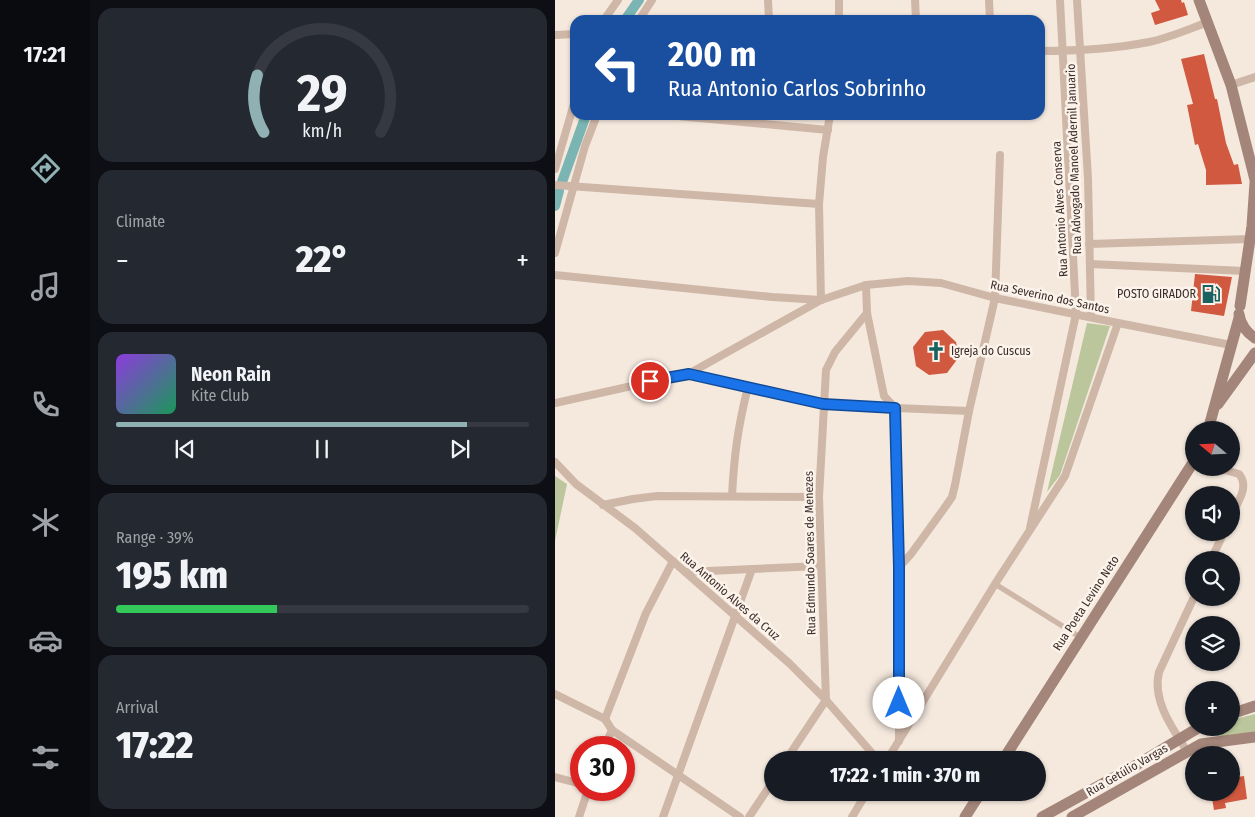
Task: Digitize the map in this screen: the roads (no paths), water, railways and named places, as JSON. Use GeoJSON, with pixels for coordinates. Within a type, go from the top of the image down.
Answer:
{"type":"FeatureCollection","features":[{"type":"Feature","properties":{"kind":"main road"},"geometry":{"type":"LineString","coordinates":[[1199,0],[1231,85],[1255,182],[1254,208],[1240,312],[1245,329],[1255,338]]}},
{"type":"Feature","properties":{"kind":"main road"},"geometry":{"type":"LineString","coordinates":[[1211,421],[1243,296],[1255,283]]}},
{"type":"Feature","properties":{"kind":"main road"},"geometry":{"type":"LineString","coordinates":[[1215,409],[1255,353]]}},
{"type":"Feature","properties":{"kind":"main road","name":"Rua Poeta Levino Neto"},"geometry":{"type":"LineString","coordinates":[[1009,751],[1185,476]]}},
{"type":"Feature","properties":{"kind":"main road"},"geometry":{"type":"LineString","coordinates":[[1240,711],[1255,706]]}},
{"type":"Feature","properties":{"kind":"main road","name":"Rua Getúlio Vargas"},"geometry":{"type":"LineString","coordinates":[[1042,817],[1185,736]]}},
{"type":"Feature","properties":{"kind":"main road","name":"Rua Getúlio Vargas"},"geometry":{"type":"LineString","coordinates":[[1198,746],[1255,737]]}},
{"type":"Feature","properties":{"kind":"main road","name":"Rua Getúlio Vargas"},"geometry":{"type":"LineString","coordinates":[[1072,817],[1185,753]]}},
{"type":"Feature","properties":{"kind":"main road"},"geometry":{"type":"LineString","coordinates":[[1133,767],[1138,779]]}},
{"type":"Feature","properties":{"kind":"main road"},"geometry":{"type":"LineString","coordinates":[[1106,782],[1112,794]]}},
{"type":"Feature","properties":{"kind":"main road"},"geometry":{"type":"LineString","coordinates":[[965,817],[975,801]]}},
{"type":"Feature","properties":{"kind":"street"},"geometry":{"type":"LineString","coordinates":[[607,15],[617,0]]}},
{"type":"Feature","properties":{"kind":"street"},"geometry":{"type":"LineString","coordinates":[[642,15],[652,0]]}},
{"type":"Feature","properties":{"kind":"street"},"geometry":{"type":"LineString","coordinates":[[768,0],[769,15]]}},
{"type":"Feature","properties":{"kind":"street"},"geometry":{"type":"LineString","coordinates":[[839,0],[839,15]]}},
{"type":"Feature","properties":{"kind":"street"},"geometry":{"type":"LineString","coordinates":[[915,0],[916,15]]}},
{"type":"Feature","properties":{"kind":"street"},"geometry":{"type":"LineString","coordinates":[[989,0],[990,15]]}},
{"type":"Feature","properties":{"kind":"street","name":"Rua Antonio Alves Conserva"},"geometry":{"type":"LineString","coordinates":[[1029,532],[1076,314],[1060,0]]}},
{"type":"Feature","properties":{"kind":"street","name":"Rua Advogado Manoel Adernil Januario"},"geometry":{"type":"LineString","coordinates":[[1077,0],[1081,50],[1091,317]]}},
{"type":"Feature","properties":{"kind":"street"},"geometry":{"type":"LineString","coordinates":[[1045,51],[1081,50],[1151,41],[1208,22]]}},
{"type":"Feature","properties":{"kind":"street"},"geometry":{"type":"LineString","coordinates":[[555,35],[570,34]]}},
{"type":"Feature","properties":{"kind":"street"},"geometry":{"type":"LineString","coordinates":[[1231,85],[1255,77]]}},
{"type":"Feature","properties":{"kind":"street"},"geometry":{"type":"LineString","coordinates":[[555,169],[558,145],[570,113]]}},
{"type":"Feature","properties":{"kind":"street"},"geometry":{"type":"LineString","coordinates":[[555,253],[570,187],[595,120]]}},
{"type":"Feature","properties":{"kind":"street"},"geometry":{"type":"LineString","coordinates":[[720,120],[827,130]]}},
{"type":"Feature","properties":{"kind":"street"},"geometry":{"type":"LineString","coordinates":[[821,300],[819,204],[829,120]]}},
{"type":"Feature","properties":{"kind":"street"},"geometry":{"type":"LineString","coordinates":[[899,567],[911,554],[951,497],[955,485],[969,411],[995,298],[1000,155]]}},
{"type":"Feature","properties":{"kind":"street"},"geometry":{"type":"LineString","coordinates":[[555,185],[819,204]]}},
{"type":"Feature","properties":{"kind":"street"},"geometry":{"type":"LineString","coordinates":[[1089,244],[1250,238]]}},
{"type":"Feature","properties":{"kind":"street"},"geometry":{"type":"LineString","coordinates":[[1090,264],[1245,271]]}},
{"type":"Feature","properties":{"kind":"street"},"geometry":{"type":"LineString","coordinates":[[555,274],[821,300]]}},
{"type":"Feature","properties":{"kind":"street","name":"Rua Severino dos Santos"},"geometry":{"type":"LineString","coordinates":[[821,300],[866,284],[908,281],[941,283],[995,298],[1118,323],[1065,476],[995,584],[893,751]]}},
{"type":"Feature","properties":{"kind":"street"},"geometry":{"type":"LineString","coordinates":[[866,284],[867,313],[884,396],[895,408],[899,567],[899,742]]}},
{"type":"Feature","properties":{"kind":"street"},"geometry":{"type":"LineString","coordinates":[[555,403],[689,374],[821,300]]}},
{"type":"Feature","properties":{"kind":"street","name":"Rua Edmundo Soares de Menezes"},"geometry":{"type":"LineString","coordinates":[[825,700],[819,496],[826,370],[835,352],[867,313]]}},
{"type":"Feature","properties":{"kind":"street"},"geometry":{"type":"LineString","coordinates":[[1118,323],[1231,345]]}},
{"type":"Feature","properties":{"kind":"street"},"geometry":{"type":"LineString","coordinates":[[689,374],[823,404],[969,411]]}},
{"type":"Feature","properties":{"kind":"street"},"geometry":{"type":"LineString","coordinates":[[733,496],[739,420],[748,387]]}},
{"type":"Feature","properties":{"kind":"street","name":"Rua Antonio Alves da Cruz"},"geometry":{"type":"LineString","coordinates":[[555,462],[576,484],[635,528],[789,663],[870,751]]}},
{"type":"Feature","properties":{"kind":"street"},"geometry":{"type":"LineString","coordinates":[[1240,476],[1244,484],[1240,498]]}},
{"type":"Feature","properties":{"kind":"street"},"geometry":{"type":"LineString","coordinates":[[603,505],[657,496],[819,496]]}},
{"type":"Feature","properties":{"kind":"street"},"geometry":{"type":"LineString","coordinates":[[605,719],[646,613],[673,561]]}},
{"type":"Feature","properties":{"kind":"street"},"geometry":{"type":"LineString","coordinates":[[686,572],[820,566]]}},
{"type":"Feature","properties":{"kind":"street"},"geometry":{"type":"LineString","coordinates":[[663,817],[752,568]]}},
{"type":"Feature","properties":{"kind":"street"},"geometry":{"type":"LineString","coordinates":[[995,584],[1080,637]]}},
{"type":"Feature","properties":{"kind":"street"},"geometry":{"type":"LineString","coordinates":[[1185,749],[1159,701],[1156,682],[1190,606]]}},
{"type":"Feature","properties":{"kind":"street"},"geometry":{"type":"LineString","coordinates":[[555,694],[605,719],[612,730],[741,817]]}},
{"type":"Feature","properties":{"kind":"street"},"geometry":{"type":"LineString","coordinates":[[792,751],[825,700]]}},
{"type":"Feature","properties":{"kind":"street"},"geometry":{"type":"LineString","coordinates":[[609,736],[612,730]]}},
{"type":"Feature","properties":{"kind":"street"},"geometry":{"type":"LineString","coordinates":[[555,777],[570,781]]}},
{"type":"Feature","properties":{"kind":"street"},"geometry":{"type":"LineString","coordinates":[[749,817],[764,794]]}},
{"type":"Feature","properties":{"kind":"street"},"geometry":{"type":"LineString","coordinates":[[579,817],[584,801]]}},
{"type":"Feature","properties":{"kind":"street"},"geometry":{"type":"LineString","coordinates":[[852,817],[862,801]]}},
{"type":"Feature","properties":{"kind":"waterway"},"geometry":{"type":"LineString","coordinates":[[628,15],[639,0]]}},
{"type":"Feature","properties":{"kind":"waterway"},"geometry":{"type":"LineString","coordinates":[[562,182],[584,120]]}},
{"type":"Feature","properties":{"kind":"waterway"},"geometry":{"type":"LineString","coordinates":[[555,206],[559,191]]}},
{"type":"Feature","properties":{"kind":"place","name":"POSTO GIRADOR"},"geometry":{"type":"Point","coordinates":[1211,294]}},
{"type":"Feature","properties":{"kind":"place","name":"Igreja do Cuscus"},"geometry":{"type":"Point","coordinates":[936,351]}}]}
